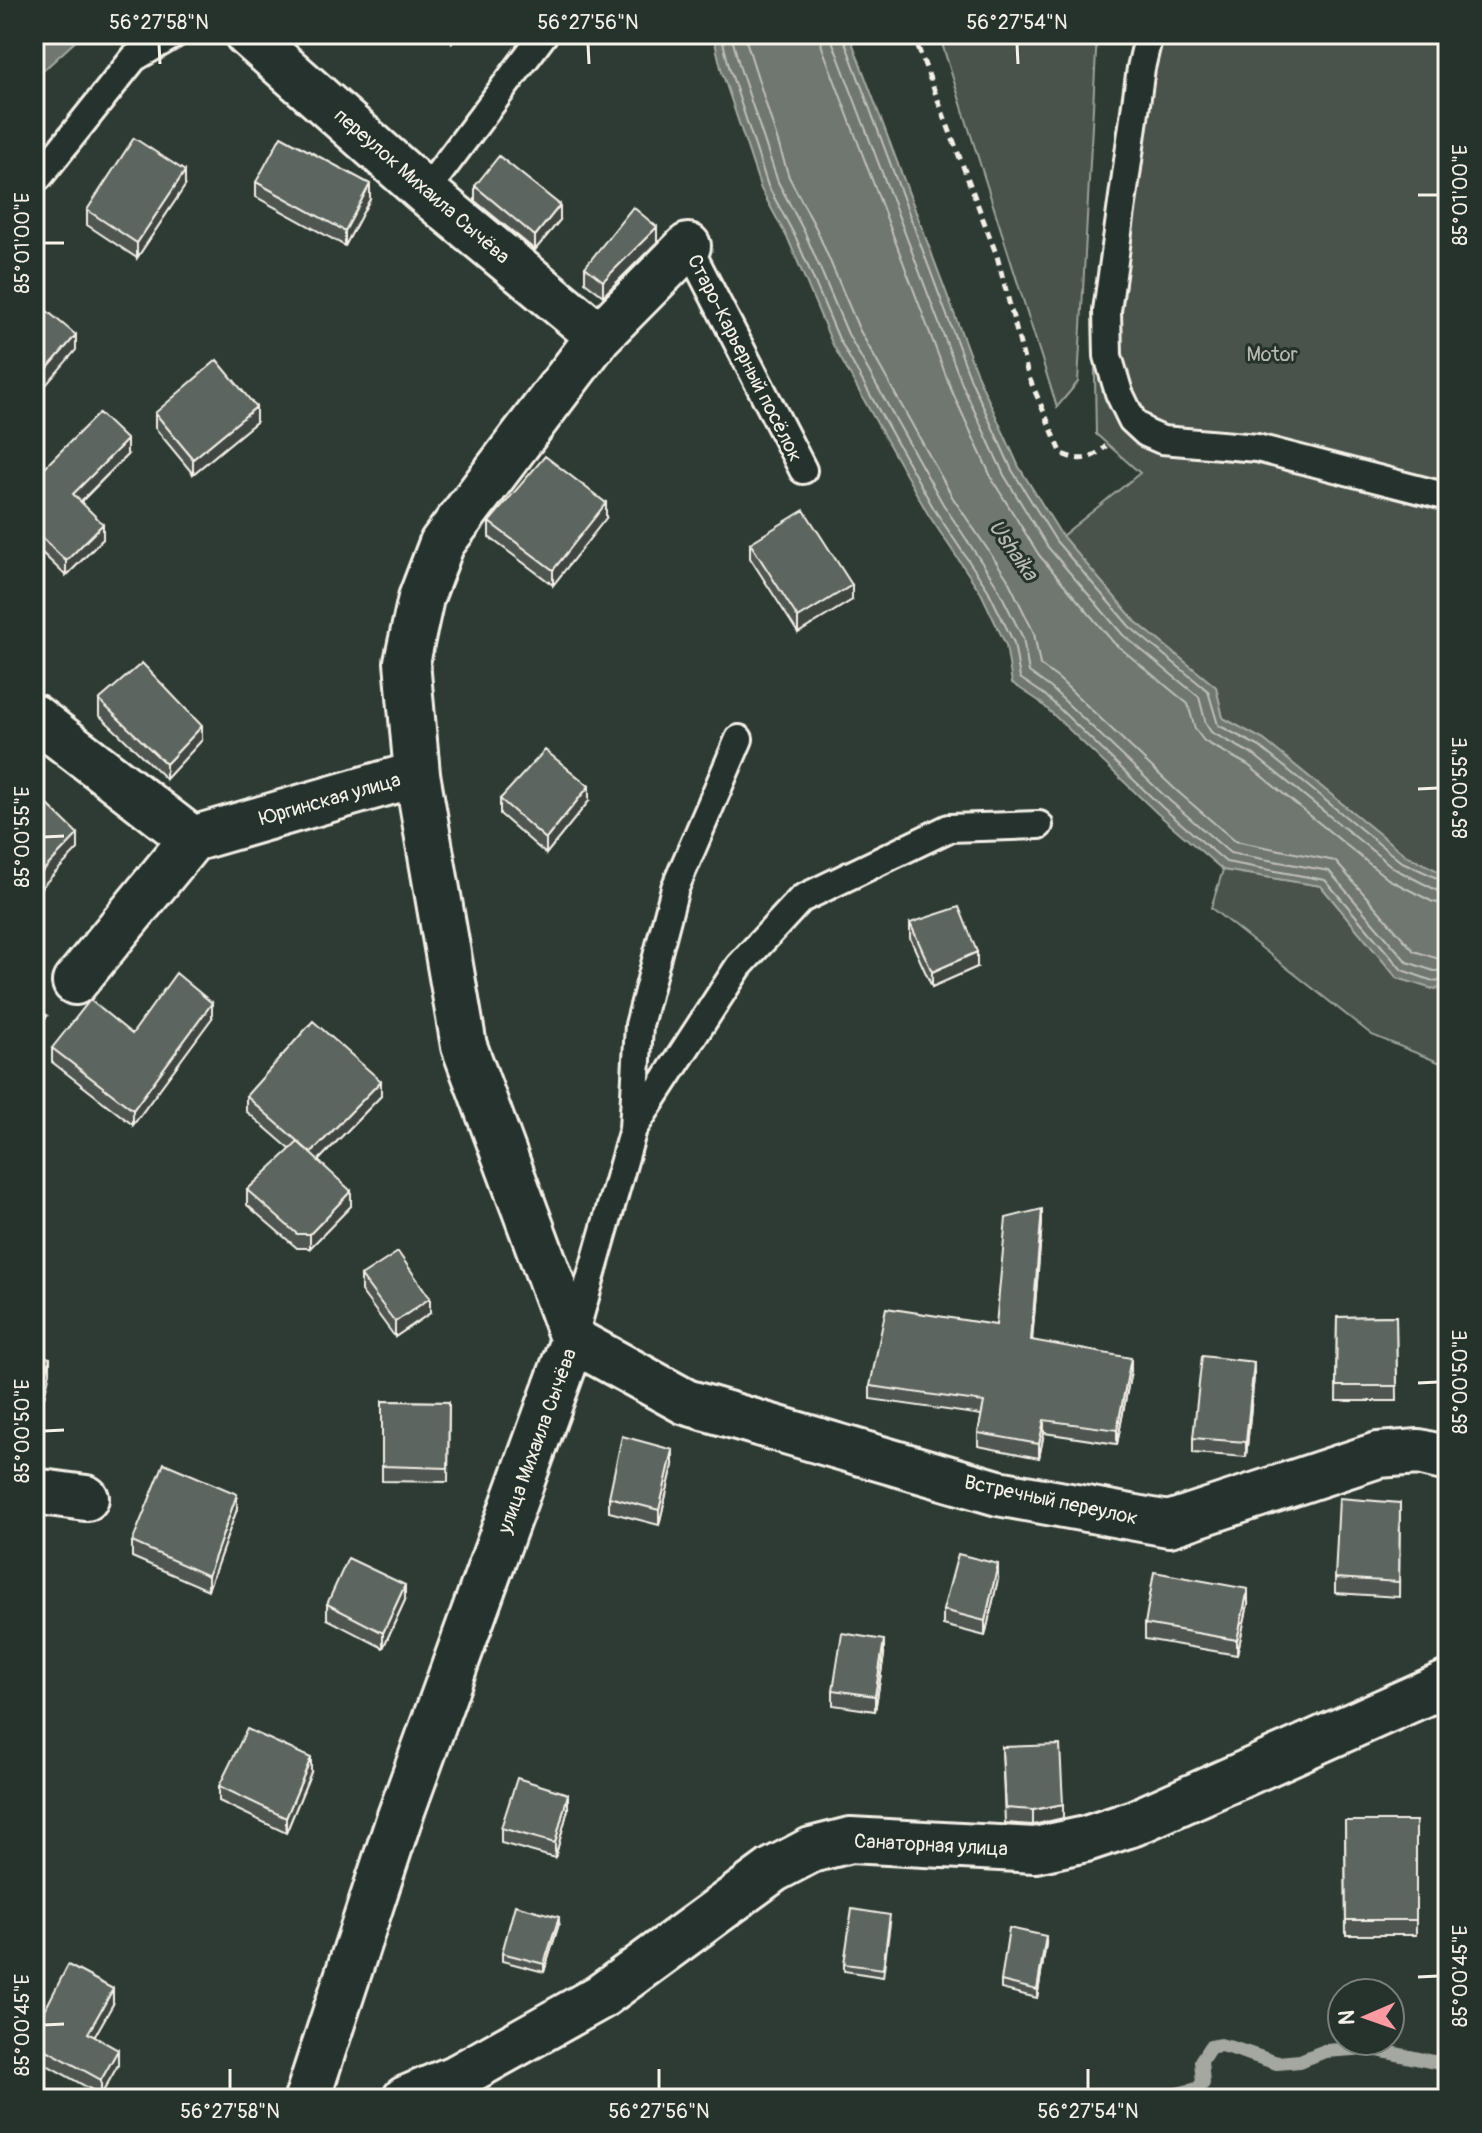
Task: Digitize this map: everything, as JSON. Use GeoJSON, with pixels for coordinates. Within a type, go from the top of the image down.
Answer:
{"type":"FeatureCollection","features":[{"type":"Feature","properties":{"kind":"street","name":"переулок Михаила Сычёва"},"geometry":{"type":"LineString","coordinates":[[247,34],[425,192],[599,336]]}},
{"type":"Feature","properties":{"kind":"street","name":"Юргинская улица"},"geometry":{"type":"LineString","coordinates":[[192,839],[417,774],[407,662],[421,598],[442,543],[599,336],[688,246]]}},
{"type":"Feature","properties":{"kind":"street"},"geometry":{"type":"LineString","coordinates":[[34,717],[192,839],[75,982]]}},
{"type":"Feature","properties":{"kind":"street","name":"улица Михаила Сычёва"},"geometry":{"type":"LineString","coordinates":[[307,2099],[399,1819],[573,1340],[464,1046],[417,774]]}},
{"type":"Feature","properties":{"kind":"street","name":"Встречный переулок"},"geometry":{"type":"LineString","coordinates":[[573,1340],[686,1402],[998,1493],[1169,1524],[1378,1455],[1419,1452],[1448,1459]]}},
{"type":"Feature","properties":{"kind":"street"},"geometry":{"type":"LineString","coordinates":[[34,1491],[86,1498]]}},
{"type":"Feature","properties":{"kind":"street","name":"Санаторная улица"},"geometry":{"type":"LineString","coordinates":[[405,2099],[459,2076],[600,1997],[773,1870],[811,1850],[850,1840],[1035,1850],[1086,1839],[1134,1823],[1448,1683]]}},
{"type":"Feature","properties":{"kind":"lane"},"geometry":{"type":"LineString","coordinates":[[34,179],[39,177],[134,58],[175,34]]}},
{"type":"Feature","properties":{"kind":"lane"},"geometry":{"type":"LineString","coordinates":[[425,192],[544,34]]}},
{"type":"Feature","properties":{"kind":"lane"},"geometry":{"type":"LineString","coordinates":[[1149,34],[1141,68],[1107,311],[1108,356],[1119,393],[1132,420],[1146,433],[1162,440],[1257,448],[1448,497]]}},
{"type":"Feature","properties":{"kind":"lane","name":"Старо-Карьерный посёлок"},"geometry":{"type":"LineString","coordinates":[[688,246],[803,470]]}},
{"type":"Feature","properties":{"kind":"lane"},"geometry":{"type":"LineString","coordinates":[[573,1340],[633,1129],[639,1025],[671,904],[739,739]]}},
{"type":"Feature","properties":{"kind":"lane"},"geometry":{"type":"LineString","coordinates":[[633,1129],[739,966],[801,899],[949,828],[1039,825]]}},
{"type":"Feature","properties":{"kind":"path"},"geometry":{"type":"LineString","coordinates":[[913,34],[997,256],[1028,375],[1062,454],[1076,460],[1093,458],[1132,420]]}},
{"type":"Feature","properties":{"kind":"green space"},"geometry":{"type":"Polygon","coordinates":[[[939,34],[1097,34],[1078,382],[1057,407],[939,34]]]}},
{"type":"Feature","properties":{"kind":"green space","name":"Motor"},"geometry":{"type":"Polygon","coordinates":[[[1138,34],[1448,34],[1448,876],[1405,855],[1264,740],[1223,718],[1216,687],[1136,622],[1062,536],[1140,473],[1096,434],[1094,321],[1138,34]]]}},
{"type":"Feature","properties":{"kind":"green space"},"geometry":{"type":"Polygon","coordinates":[[[1223,870],[1321,886],[1397,978],[1433,989],[1448,987],[1448,1066],[1372,1035],[1211,908],[1223,870]]]}},
{"type":"Feature","properties":{"kind":"water"},"geometry":{"type":"Polygon","coordinates":[[[34,34],[79,34],[79,38],[34,79],[34,34]]]}},
{"type":"Feature","properties":{"kind":"water","name":"Ushaika"},"geometry":{"type":"Polygon","coordinates":[[[713,34],[849,34],[978,377],[1019,467],[1062,536],[1136,622],[1216,687],[1223,718],[1264,740],[1405,855],[1448,876],[1448,987],[1433,989],[1397,978],[1321,886],[1223,870],[1157,813],[1039,701],[1012,683],[1006,645],[981,593],[928,514],[832,343],[789,241],[761,189],[722,72],[713,34]]]}},
{"type":"Feature","properties":{"kind":"building"},"geometry":{"type":"Polygon","coordinates":[[[281,136],[370,184],[345,231],[256,182],[281,136]]]}},
{"type":"Feature","properties":{"kind":"building"},"geometry":{"type":"Polygon","coordinates":[[[134,138],[185,171],[137,243],[87,210],[134,138]]]}},
{"type":"Feature","properties":{"kind":"building"},"geometry":{"type":"Polygon","coordinates":[[[499,156],[560,205],[535,236],[475,186],[499,156]]]}},
{"type":"Feature","properties":{"kind":"building"},"geometry":{"type":"Polygon","coordinates":[[[633,207],[657,227],[603,281],[585,267],[633,207]]]}},
{"type":"Feature","properties":{"kind":"building"},"geometry":{"type":"Polygon","coordinates":[[[34,300],[76,335],[34,384],[34,300]]]}},
{"type":"Feature","properties":{"kind":"building"},"geometry":{"type":"Polygon","coordinates":[[[217,360],[256,407],[193,459],[155,413],[217,360]]]}},
{"type":"Feature","properties":{"kind":"building"},"geometry":{"type":"Polygon","coordinates":[[[99,413],[127,440],[73,494],[103,524],[66,561],[34,530],[34,478],[99,413]]]}},
{"type":"Feature","properties":{"kind":"building"},"geometry":{"type":"Polygon","coordinates":[[[545,456],[606,503],[553,570],[489,522],[545,456]]]}},
{"type":"Feature","properties":{"kind":"building"},"geometry":{"type":"Polygon","coordinates":[[[804,510],[852,585],[798,618],[750,543],[804,510]]]}},
{"type":"Feature","properties":{"kind":"building"},"geometry":{"type":"Polygon","coordinates":[[[142,663],[202,726],[166,764],[99,700],[142,663]]]}},
{"type":"Feature","properties":{"kind":"building"},"geometry":{"type":"Polygon","coordinates":[[[545,750],[589,786],[546,839],[500,799],[545,750]]]}},
{"type":"Feature","properties":{"kind":"building"},"geometry":{"type":"Polygon","coordinates":[[[45,802],[78,834],[34,880],[34,812],[45,802]]]}},
{"type":"Feature","properties":{"kind":"building"},"geometry":{"type":"Polygon","coordinates":[[[959,907],[977,952],[932,972],[910,923],[959,907]]]}},
{"type":"Feature","properties":{"kind":"building"},"geometry":{"type":"Polygon","coordinates":[[[176,973],[212,1003],[133,1110],[52,1048],[90,1000],[132,1034],[176,973]]]}},
{"type":"Feature","properties":{"kind":"building"},"geometry":{"type":"Polygon","coordinates":[[[313,1021],[381,1081],[311,1153],[246,1096],[313,1021]]]}},
{"type":"Feature","properties":{"kind":"building"},"geometry":{"type":"Polygon","coordinates":[[[298,1142],[351,1191],[310,1234],[297,1234],[247,1190],[298,1142]]]}},
{"type":"Feature","properties":{"kind":"building"},"geometry":{"type":"Polygon","coordinates":[[[1042,1209],[1031,1340],[1131,1358],[1117,1430],[1044,1420],[1039,1444],[978,1433],[984,1402],[870,1386],[886,1308],[996,1325],[1006,1218],[1042,1209]]]}},
{"type":"Feature","properties":{"kind":"building"},"geometry":{"type":"Polygon","coordinates":[[[398,1252],[430,1298],[395,1322],[361,1276],[398,1252]]]}},
{"type":"Feature","properties":{"kind":"building"},"geometry":{"type":"Polygon","coordinates":[[[1396,1316],[1397,1386],[1336,1386],[1337,1317],[1396,1316]]]}},
{"type":"Feature","properties":{"kind":"building"},"geometry":{"type":"Polygon","coordinates":[[[34,1354],[50,1358],[34,1425],[34,1354]]]}},
{"type":"Feature","properties":{"kind":"building"},"geometry":{"type":"Polygon","coordinates":[[[1202,1356],[1254,1362],[1246,1442],[1193,1438],[1202,1356]]]}},
{"type":"Feature","properties":{"kind":"building"},"geometry":{"type":"Polygon","coordinates":[[[382,1401],[449,1402],[448,1468],[382,1466],[382,1401]]]}},
{"type":"Feature","properties":{"kind":"building"},"geometry":{"type":"Polygon","coordinates":[[[622,1436],[673,1450],[659,1510],[609,1497],[622,1436]]]}},
{"type":"Feature","properties":{"kind":"building"},"geometry":{"type":"Polygon","coordinates":[[[164,1463],[237,1494],[208,1576],[132,1542],[164,1463]]]}},
{"type":"Feature","properties":{"kind":"building"},"geometry":{"type":"Polygon","coordinates":[[[1339,1498],[1400,1503],[1399,1582],[1335,1578],[1339,1498]]]}},
{"type":"Feature","properties":{"kind":"building"},"geometry":{"type":"Polygon","coordinates":[[[958,1554],[998,1564],[985,1621],[943,1610],[958,1554]]]}},
{"type":"Feature","properties":{"kind":"building"},"geometry":{"type":"Polygon","coordinates":[[[348,1558],[405,1585],[383,1633],[327,1604],[348,1558]]]}},
{"type":"Feature","properties":{"kind":"building"},"geometry":{"type":"Polygon","coordinates":[[[1154,1572],[1248,1589],[1237,1640],[1145,1624],[1154,1572]]]}},
{"type":"Feature","properties":{"kind":"building"},"geometry":{"type":"Polygon","coordinates":[[[842,1633],[884,1640],[875,1696],[833,1690],[842,1633]]]}},
{"type":"Feature","properties":{"kind":"building"},"geometry":{"type":"Polygon","coordinates":[[[247,1729],[311,1758],[286,1818],[219,1786],[247,1729]]]}},
{"type":"Feature","properties":{"kind":"building"},"geometry":{"type":"Polygon","coordinates":[[[1060,1745],[1063,1804],[1033,1810],[1005,1808],[1002,1747],[1060,1745]]]}},
{"type":"Feature","properties":{"kind":"building"},"geometry":{"type":"Polygon","coordinates":[[[517,1778],[568,1794],[555,1843],[501,1828],[517,1778]]]}},
{"type":"Feature","properties":{"kind":"building"},"geometry":{"type":"Polygon","coordinates":[[[1345,1821],[1416,1821],[1416,1920],[1346,1920],[1345,1821]]]}},
{"type":"Feature","properties":{"kind":"building"},"geometry":{"type":"Polygon","coordinates":[[[515,1905],[559,1917],[544,1964],[502,1953],[515,1905]]]}},
{"type":"Feature","properties":{"kind":"building"},"geometry":{"type":"Polygon","coordinates":[[[852,1909],[890,1915],[883,1969],[844,1964],[852,1909]]]}},
{"type":"Feature","properties":{"kind":"building"},"geometry":{"type":"Polygon","coordinates":[[[1009,1928],[1046,1936],[1037,1990],[1001,1981],[1009,1928]]]}},
{"type":"Feature","properties":{"kind":"building"},"geometry":{"type":"Polygon","coordinates":[[[68,1965],[113,1989],[88,2033],[118,2050],[101,2080],[34,2043],[34,2031],[68,1965]]]}},
{"type":"Feature","properties":{"kind":"waterway"},"geometry":{"type":"LineString","coordinates":[[1157,2099],[1197,2089],[1203,2083],[1201,2061],[1210,2047],[1220,2045],[1277,2063],[1300,2061],[1325,2051],[1368,2048],[1448,2065]]}}]}
